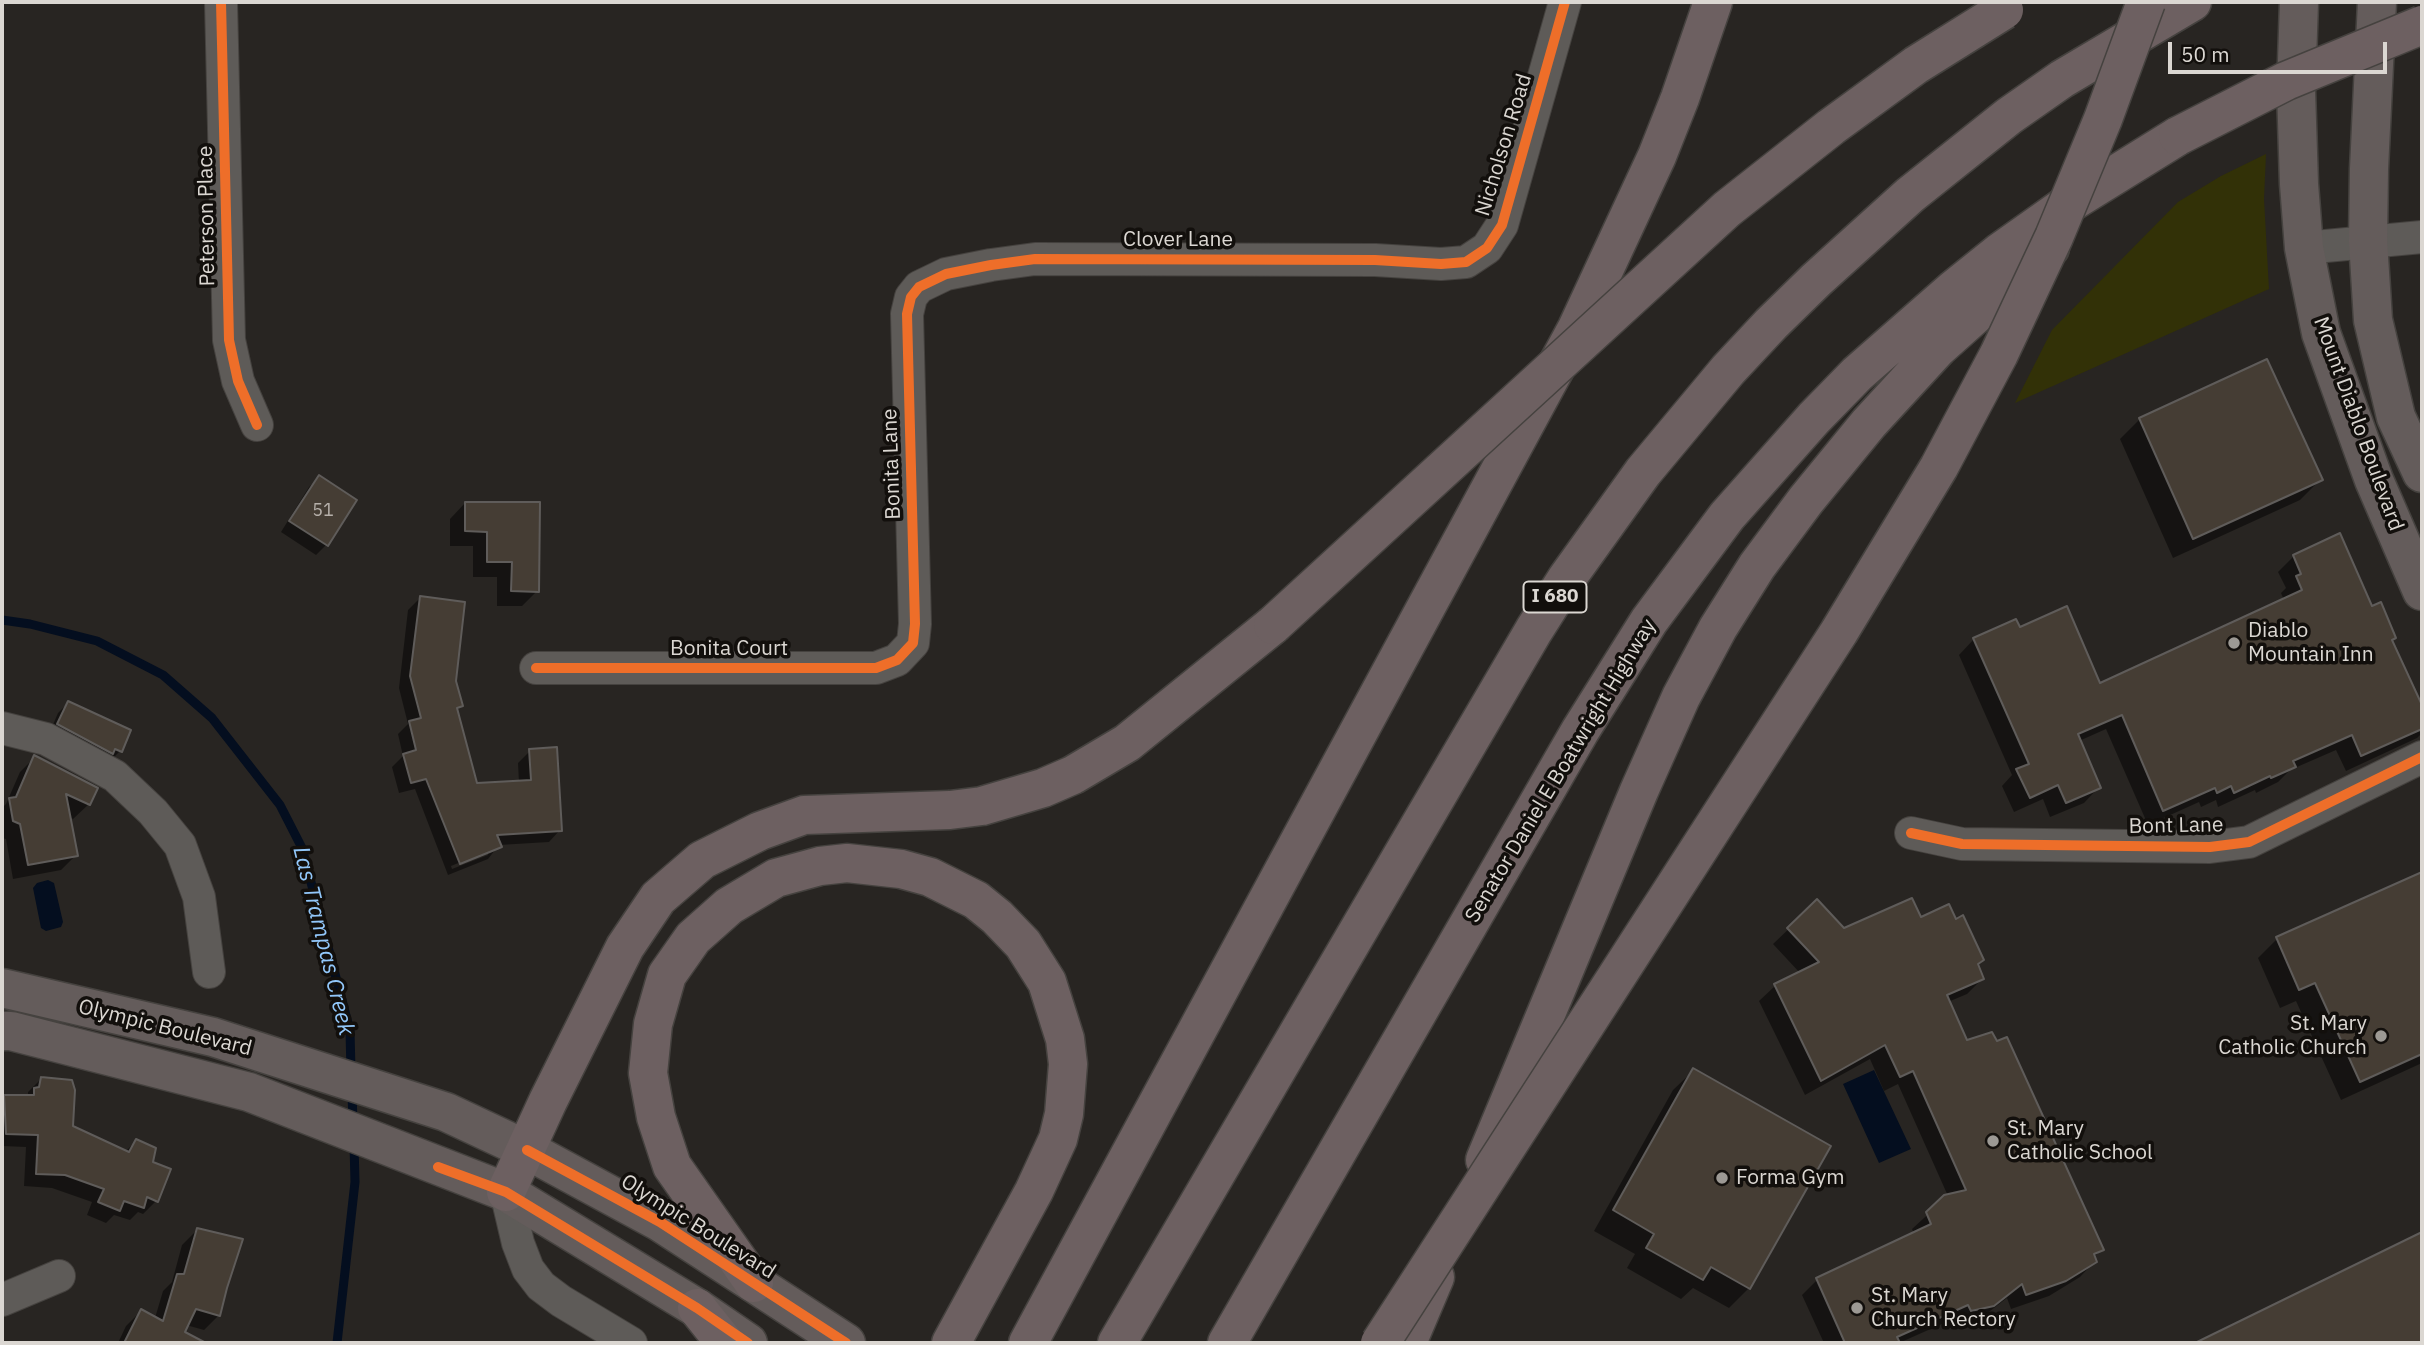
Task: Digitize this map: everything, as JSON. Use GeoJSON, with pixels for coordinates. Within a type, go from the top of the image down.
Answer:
{"type":"FeatureCollection","features":[{"type":"Feature","properties":{"kind":"highway"},"geometry":{"type":"LineString","coordinates":[[1028,1343],[1577,328],[1657,156],[1713,2]]}},
{"type":"Feature","properties":{"kind":"highway"},"geometry":{"type":"LineString","coordinates":[[1380,1343],[1839,632],[1939,467],[1993,365],[2054,237],[2103,119],[2172,4]]}},
{"type":"Feature","properties":{"kind":"highway","name":"I 680"},"geometry":{"type":"LineString","coordinates":[[1117,1343],[1527,641],[1567,578],[1643,472],[1728,370],[1771,324],[1910,195],[1958,155],[2062,79],[2172,4]]}},
{"type":"Feature","properties":{"kind":"highway"},"geometry":{"type":"LineString","coordinates":[[506,1192],[625,947],[658,898],[702,860],[760,831],[804,815],[950,810],[982,806],[1044,788],[1073,775],[1127,743],[1273,625],[1727,209],[1831,127],[1916,65],[2012,6]]}},
{"type":"Feature","properties":{"kind":"highway","name":"Senator Daniel E Boatwright Highway"},"geometry":{"type":"LineString","coordinates":[[1227,1343],[1580,731],[1650,621],[1727,516],[1814,418],[1886,348],[1954,289],[2065,206],[2178,136],[2286,80],[2422,25]]}},
{"type":"Feature","properties":{"kind":"highway"},"geometry":{"type":"LineString","coordinates":[[1407,1343],[1655,756],[1693,674],[1751,576],[1827,474],[1915,372],[1986,304],[2178,136]]}},
{"type":"Feature","properties":{"kind":"highway"},"geometry":{"type":"LineString","coordinates":[[754,1283],[672,1166],[656,1117],[648,1073],[653,1024],[667,975],[694,938],[729,906],[776,878],[820,866],[847,863],[901,869],[930,877],[976,901],[997,917],[1023,944],[1047,982],[1065,1039],[1068,1064],[1066,1101],[1058,1139],[1034,1191],[951,1343]]}},
{"type":"Feature","properties":{"kind":"highway"},"geometry":{"type":"LineString","coordinates":[[696,1308],[725,1343]]}},
{"type":"Feature","properties":{"kind":"main road","name":"Mount Diablo Boulevard"},"geometry":{"type":"LineString","coordinates":[[2300,2],[2296,90],[2299,184],[2304,248],[2320,333],[2374,480],[2422,590]]}},
{"type":"Feature","properties":{"kind":"main road","name":"Mount Diablo Boulevard"},"geometry":{"type":"LineString","coordinates":[[2377,2],[2368,241],[2373,320],[2396,417],[2422,473]]}},
{"type":"Feature","properties":{"kind":"main road","name":"Olympic Boulevard"},"geometry":{"type":"LineString","coordinates":[[2,988],[213,1037],[446,1112],[527,1150],[660,1222],[846,1343]]}},
{"type":"Feature","properties":{"kind":"main road","name":"Olympic Boulevard"},"geometry":{"type":"LineString","coordinates":[[2,1031],[24,1034],[249,1092],[506,1192],[696,1308],[748,1343]]}},
{"type":"Feature","properties":{"kind":"street","name":"Peterson Place"},"geometry":{"type":"LineString","coordinates":[[221,2],[229,340],[238,381],[257,425]]}},
{"type":"Feature","properties":{"kind":"street","name":"Nicholson Road"},"geometry":{"type":"LineString","coordinates":[[1441,264],[1466,262],[1487,248],[1502,225],[1565,2]]}},
{"type":"Feature","properties":{"kind":"street"},"geometry":{"type":"LineString","coordinates":[[2304,248],[2422,237]]}},
{"type":"Feature","properties":{"kind":"street","name":"Clover Lane"},"geometry":{"type":"LineString","coordinates":[[919,287],[946,274],[1035,259],[1375,260],[1441,264]]}},
{"type":"Feature","properties":{"kind":"street","name":"Bonita Lane"},"geometry":{"type":"LineString","coordinates":[[912,643],[915,624],[907,314],[911,297],[919,287]]}},
{"type":"Feature","properties":{"kind":"street","name":"Bonita Court"},"geometry":{"type":"LineString","coordinates":[[536,668],[877,668],[897,660],[912,643]]}},
{"type":"Feature","properties":{"kind":"street"},"geometry":{"type":"LineString","coordinates":[[2,728],[46,739],[115,776],[153,812],[180,845],[199,897],[209,972]]}},
{"type":"Feature","properties":{"kind":"street","name":"Bont Lane"},"geometry":{"type":"LineString","coordinates":[[1911,832],[1962,844],[2210,847],[2249,842],[2422,757]]}},
{"type":"Feature","properties":{"kind":"street"},"geometry":{"type":"LineString","coordinates":[[506,1192],[518,1243],[528,1269],[541,1286],[631,1343]]}},
{"type":"Feature","properties":{"kind":"street"},"geometry":{"type":"LineString","coordinates":[[2,1300],[59,1276]]}},
{"type":"Feature","properties":{"kind":"shaded area"},"geometry":{"type":"Polygon","coordinates":[[[2266,154],[2264,199],[2269,289],[2015,403],[2052,330],[2178,202],[2221,176],[2266,154]]]}},
{"type":"Feature","properties":{"kind":"water"},"geometry":{"type":"Polygon","coordinates":[[[48,880],[54,883],[63,922],[61,927],[46,931],[41,928],[33,888],[37,883],[48,880]]]}},
{"type":"Feature","properties":{"kind":"water"},"geometry":{"type":"Polygon","coordinates":[[[1874,1070],[1911,1149],[1879,1163],[1843,1084],[1874,1070]]]}},
{"type":"Feature","properties":{"kind":"building"},"geometry":{"type":"Polygon","coordinates":[[[2267,359],[2323,480],[2193,539],[2139,418],[2267,359]]]}},
{"type":"Feature","properties":{"kind":"building"},"geometry":{"type":"Polygon","coordinates":[[[319,475],[357,500],[328,546],[289,521],[319,475]]]}},
{"type":"Feature","properties":{"kind":"building"},"geometry":{"type":"Polygon","coordinates":[[[465,502],[540,502],[539,592],[511,591],[512,562],[487,562],[487,532],[465,531],[465,502]]]}},
{"type":"Feature","properties":{"kind":"building"},"geometry":{"type":"Polygon","coordinates":[[[2340,533],[2372,606],[2381,602],[2396,638],[2392,640],[2422,705],[2422,729],[2361,756],[2352,735],[2293,761],[2296,767],[2234,793],[2231,786],[2217,793],[2215,788],[2163,811],[2122,715],[2078,734],[2101,788],[2066,803],[2058,785],[2030,798],[2016,769],[2029,764],[1973,638],[2016,619],[2020,627],[2067,606],[2100,683],[2302,590],[2296,576],[2301,574],[2293,555],[2340,533]]]}},
{"type":"Feature","properties":{"kind":"building"},"geometry":{"type":"Polygon","coordinates":[[[420,596],[465,602],[456,681],[463,706],[457,708],[477,783],[531,780],[529,749],[557,747],[562,831],[497,835],[502,847],[460,864],[426,779],[411,783],[403,754],[416,750],[409,721],[421,718],[410,676],[420,596]]]}},
{"type":"Feature","properties":{"kind":"building"},"geometry":{"type":"Polygon","coordinates":[[[68,701],[131,730],[122,752],[115,749],[113,754],[57,724],[68,701]]]}},
{"type":"Feature","properties":{"kind":"building"},"geometry":{"type":"Polygon","coordinates":[[[34,755],[98,788],[90,805],[66,794],[78,856],[28,865],[20,824],[13,821],[9,798],[16,797],[34,755]]]}},
{"type":"Feature","properties":{"kind":"building"},"geometry":{"type":"Polygon","coordinates":[[[2422,872],[2422,1054],[2360,1082],[2315,983],[2299,990],[2276,937],[2422,872]]]}},
{"type":"Feature","properties":{"kind":"building"},"geometry":{"type":"Polygon","coordinates":[[[1912,898],[1921,917],[1949,904],[1956,919],[1963,915],[1984,960],[1978,964],[1984,979],[1947,995],[1967,1040],[1992,1032],[1997,1041],[2007,1037],[2104,1250],[2094,1254],[2097,1262],[2066,1281],[2026,1295],[2022,1284],[1994,1306],[1971,1311],[1968,1305],[1897,1337],[1900,1343],[1845,1343],[1816,1278],[1931,1224],[1926,1212],[1944,1195],[1966,1190],[1913,1071],[1900,1077],[1885,1045],[1821,1081],[1774,984],[1819,962],[1787,928],[1817,899],[1844,928],[1912,898]]]}},
{"type":"Feature","properties":{"kind":"building","name":"Forma Gym"},"geometry":{"type":"Polygon","coordinates":[[[1693,1068],[1831,1146],[1750,1289],[1711,1267],[1703,1280],[1646,1248],[1654,1234],[1613,1210],[1693,1068]]]}},
{"type":"Feature","properties":{"kind":"building"},"geometry":{"type":"Polygon","coordinates":[[[41,1077],[72,1080],[75,1090],[73,1126],[129,1152],[136,1139],[156,1148],[153,1162],[171,1169],[158,1202],[147,1197],[144,1208],[124,1201],[120,1211],[98,1202],[104,1189],[65,1175],[36,1174],[38,1135],[6,1134],[4,1095],[34,1095],[34,1088],[39,1087],[41,1077]]]}},
{"type":"Feature","properties":{"kind":"building"},"geometry":{"type":"Polygon","coordinates":[[[197,1228],[243,1239],[220,1316],[196,1309],[185,1332],[206,1343],[124,1343],[141,1309],[163,1321],[177,1274],[184,1274],[197,1228]]]}},
{"type":"Feature","properties":{"kind":"building"},"geometry":{"type":"Polygon","coordinates":[[[2422,1232],[2422,1343],[2195,1343],[2422,1232]]]}},
{"type":"Feature","properties":{"kind":"waterway","name":"Las Trampas Creek"},"geometry":{"type":"LineString","coordinates":[[2,620],[30,624],[97,641],[163,675],[212,718],[280,805],[302,848],[350,1031],[351,1071]]}},
{"type":"Feature","properties":{"kind":"waterway","name":"Las Trampas Creek"},"geometry":{"type":"LineString","coordinates":[[352,1092],[353,1123]]}},
{"type":"Feature","properties":{"kind":"waterway","name":"Las Trampas Creek"},"geometry":{"type":"LineString","coordinates":[[337,1343],[355,1182],[354,1144]]}},
{"type":"Feature","properties":{"kind":"cycle path"},"geometry":{"type":"LineString","coordinates":[[221,2],[229,340],[238,381],[257,425]]}},
{"type":"Feature","properties":{"kind":"cycle path"},"geometry":{"type":"LineString","coordinates":[[536,668],[876,668],[897,660],[913,643],[915,624],[907,314],[911,297],[919,287],[946,274],[1035,259],[1375,260],[1441,264],[1466,262],[1487,248],[1502,225],[1565,2]]}},
{"type":"Feature","properties":{"kind":"cycle path"},"geometry":{"type":"LineString","coordinates":[[1911,833],[1962,844],[2210,847],[2249,842],[2422,757]]}},
{"type":"Feature","properties":{"kind":"cycle path"},"geometry":{"type":"LineString","coordinates":[[527,1150],[660,1222],[846,1343]]}},
{"type":"Feature","properties":{"kind":"cycle path"},"geometry":{"type":"LineString","coordinates":[[438,1167],[506,1192],[697,1308],[748,1343]]}},
{"type":"Feature","properties":{"kind":"place","name":"Diablo Mountain Inn"},"geometry":{"type":"Point","coordinates":[2234,643]}},
{"type":"Feature","properties":{"kind":"place","name":"St. Mary Catholic Church"},"geometry":{"type":"Point","coordinates":[2381,1036]}},
{"type":"Feature","properties":{"kind":"place","name":"St. Mary Catholic School"},"geometry":{"type":"Point","coordinates":[1993,1141]}},
{"type":"Feature","properties":{"kind":"place","name":"Forma Gym"},"geometry":{"type":"Point","coordinates":[1722,1178]}},
{"type":"Feature","properties":{"kind":"place","name":"St. Mary Church Rectory"},"geometry":{"type":"Point","coordinates":[1857,1308]}}]}
